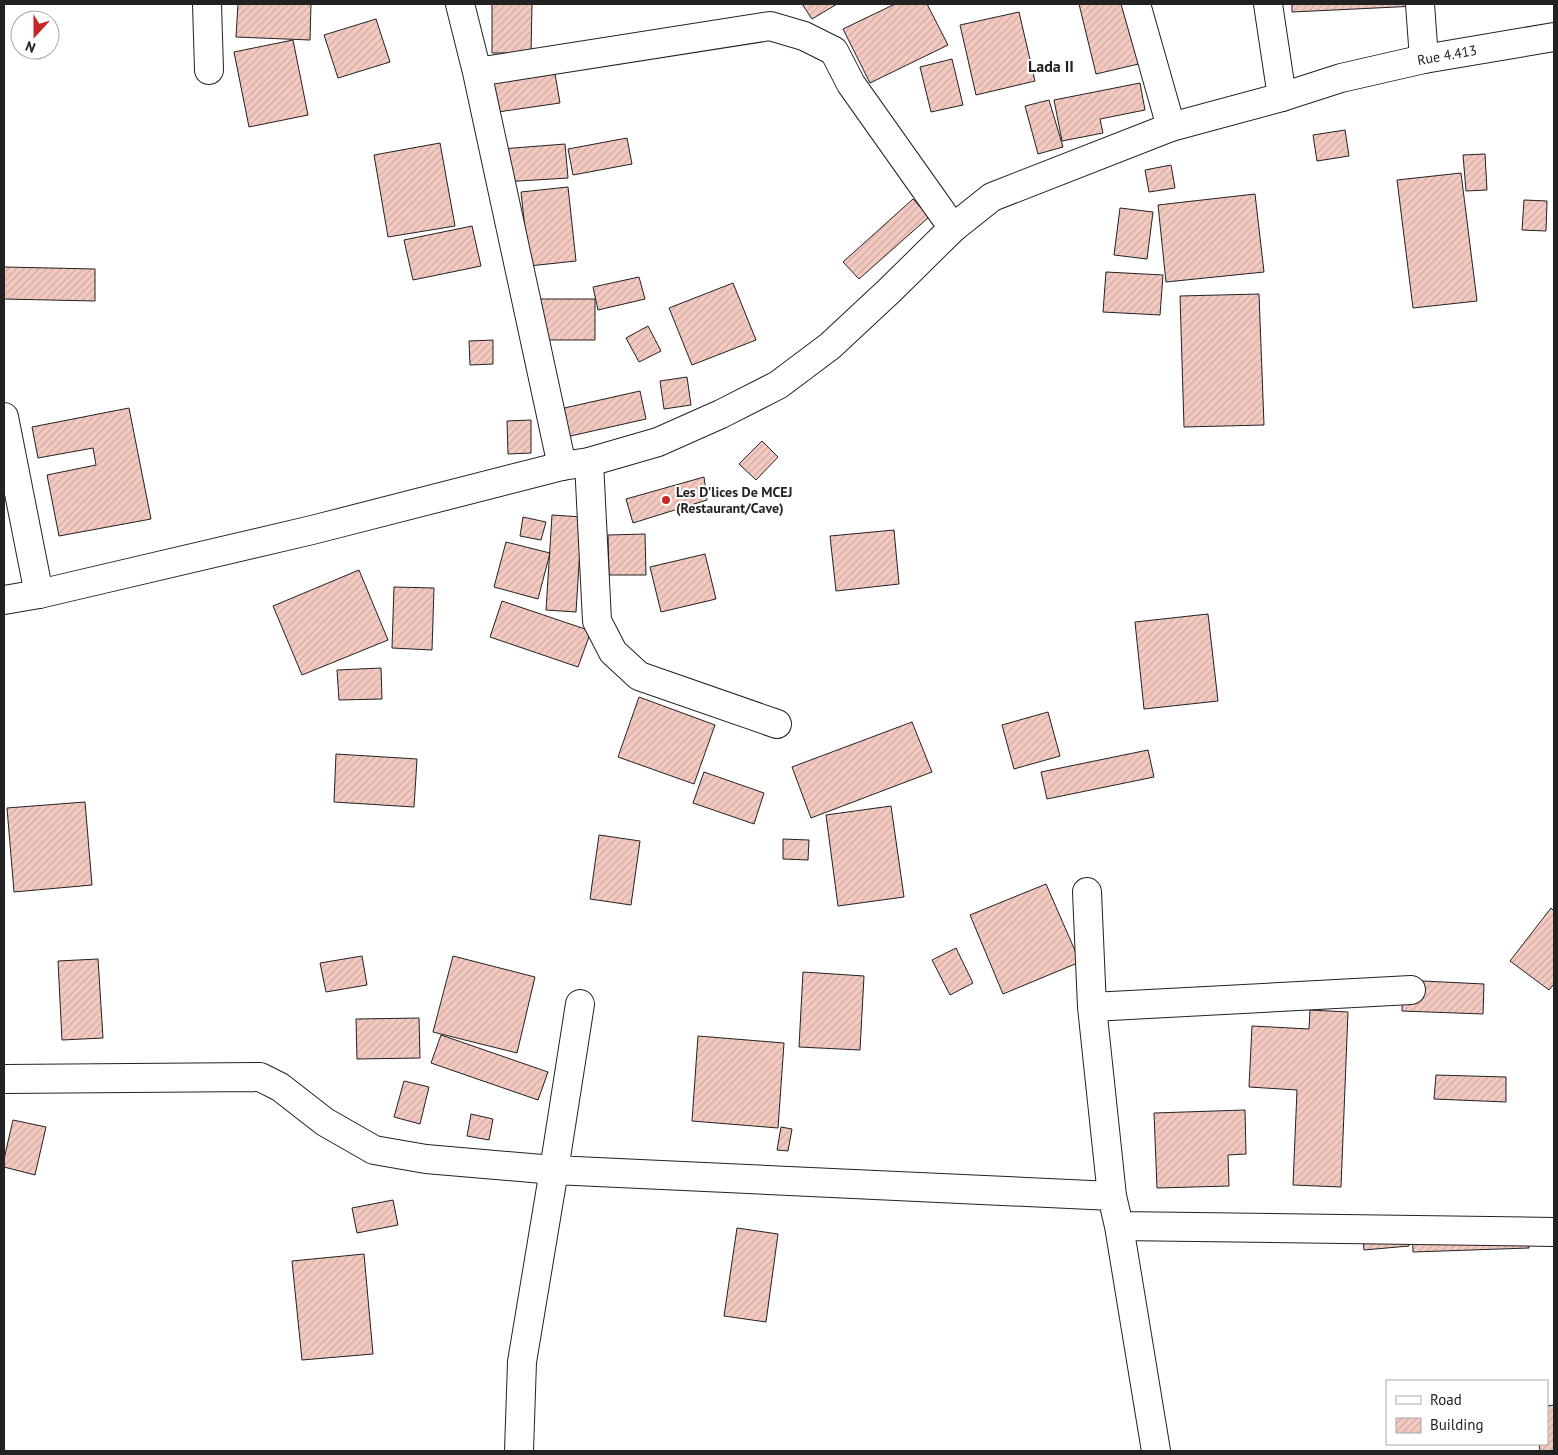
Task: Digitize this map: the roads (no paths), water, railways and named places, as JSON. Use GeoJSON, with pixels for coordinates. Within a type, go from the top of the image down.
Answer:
{"type":"FeatureCollection","features":[{"type":"Feature","properties":{"kind":"street"},"geometry":{"type":"LineString","coordinates":[[207,4],[209,70]]}},
{"type":"Feature","properties":{"kind":"street"},"geometry":{"type":"LineString","coordinates":[[460,4],[477,72],[562,466]]}},
{"type":"Feature","properties":{"kind":"street"},"geometry":{"type":"LineString","coordinates":[[1136,4],[1171,127]]}},
{"type":"Feature","properties":{"kind":"street"},"geometry":{"type":"LineString","coordinates":[[1268,4],[1282,97]]}},
{"type":"Feature","properties":{"kind":"street"},"geometry":{"type":"LineString","coordinates":[[1420,4],[1424,59]]}},
{"type":"Feature","properties":{"kind":"street"},"geometry":{"type":"LineString","coordinates":[[477,72],[770,26],[804,36],[834,51],[851,84],[953,228]]}},
{"type":"Feature","properties":{"kind":"street","name":"Rue 4.413"},"geometry":{"type":"LineString","coordinates":[[4,600],[38,594],[312,530],[562,466],[589,462],[658,442],[721,414],[778,385],[830,346],[889,292],[953,228],[992,196],[1171,127],[1282,97],[1341,78],[1424,59],[1554,37]]}},
{"type":"Feature","properties":{"kind":"street"},"geometry":{"type":"LineString","coordinates":[[4,417],[38,594]]}},
{"type":"Feature","properties":{"kind":"street"},"geometry":{"type":"LineString","coordinates":[[589,462],[597,621],[613,652],[639,676],[777,724]]}},
{"type":"Feature","properties":{"kind":"street"},"geometry":{"type":"LineString","coordinates":[[1087,892],[1092,1007],[1112,1196],[1156,1451]]}},
{"type":"Feature","properties":{"kind":"street"},"geometry":{"type":"LineString","coordinates":[[1092,1007],[1411,990]]}},
{"type":"Feature","properties":{"kind":"street"},"geometry":{"type":"LineString","coordinates":[[519,1451],[522,1362],[580,1004]]}},
{"type":"Feature","properties":{"kind":"street"},"geometry":{"type":"LineString","coordinates":[[4,1078],[260,1077],[280,1087],[326,1122],[374,1150],[426,1159],[554,1170],[1112,1196]]}},
{"type":"Feature","properties":{"kind":"street"},"geometry":{"type":"LineString","coordinates":[[1118,1226],[1554,1232]]}},
{"type":"Feature","properties":{"kind":"place","name":"Les D'lices De MCEJ (Restaurant/Cave)"},"geometry":{"type":"Point","coordinates":[666,500]}},
{"type":"Feature","properties":{"kind":"district","name":"Lada II"},"geometry":{"type":"Point","coordinates":[1051,66]}}]}
